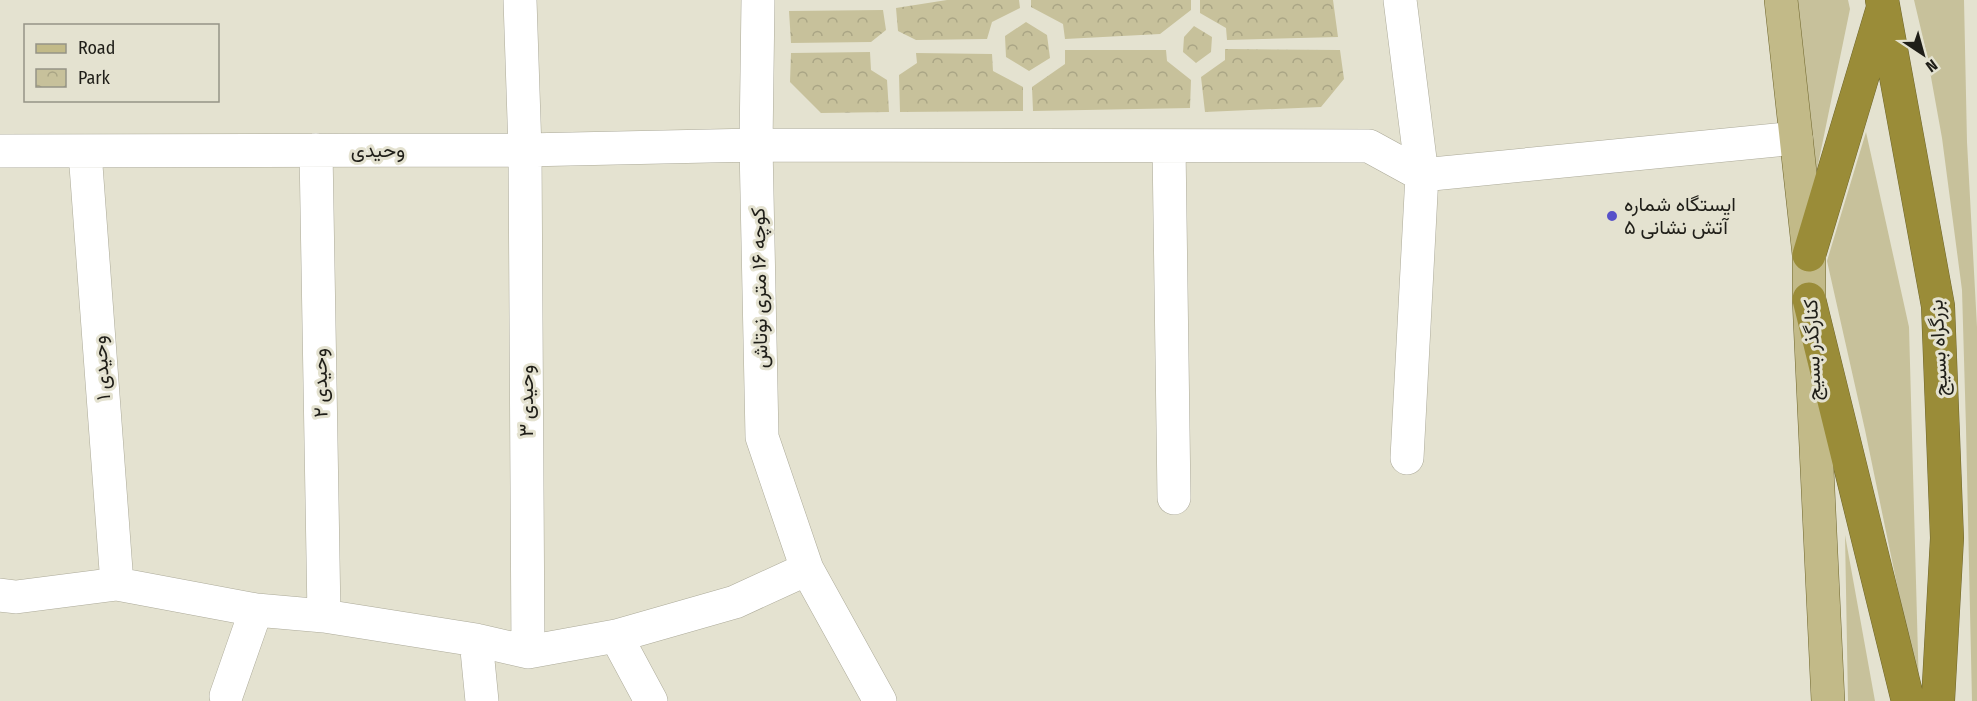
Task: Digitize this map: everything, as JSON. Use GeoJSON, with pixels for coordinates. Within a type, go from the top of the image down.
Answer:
{"type":"FeatureCollection","features":[{"type":"Feature","properties":{"kind":"highway"},"geometry":{"type":"LineString","coordinates":[[1809,255],[1882,3]]}},
{"type":"Feature","properties":{"kind":"highway","name":"بزرگراه بسیج"},"geometry":{"type":"LineString","coordinates":[[1882,3],[1938,306],[1947,538],[1938,701]]}},
{"type":"Feature","properties":{"kind":"highway"},"geometry":{"type":"LineString","coordinates":[[1809,299],[1908,701]]}},
{"type":"Feature","properties":{"kind":"main road","name":"کنارگذر بسیج"},"geometry":{"type":"LineString","coordinates":[[1781,0],[1809,255],[1809,299],[1828,701]]}},
{"type":"Feature","properties":{"kind":"street","name":"وحیدی ۳"},"geometry":{"type":"LineString","coordinates":[[520,0],[525,150],[528,652]]}},
{"type":"Feature","properties":{"kind":"street","name":"کوچه ۱۶ متری نوتاش"},"geometry":{"type":"LineString","coordinates":[[758,0],[756,145],[762,437],[807,569],[880,701]]}},
{"type":"Feature","properties":{"kind":"street"},"geometry":{"type":"LineString","coordinates":[[1400,0],[1422,175],[1407,458]]}},
{"type":"Feature","properties":{"kind":"street"},"geometry":{"type":"LineString","coordinates":[[1422,175],[1796,138]]}},
{"type":"Feature","properties":{"kind":"street","name":"وحیدی"},"geometry":{"type":"LineString","coordinates":[[0,151],[525,150],[756,145],[1369,146],[1422,175]]}},
{"type":"Feature","properties":{"kind":"street"},"geometry":{"type":"LineString","coordinates":[[1169,146],[1174,498]]}},
{"type":"Feature","properties":{"kind":"street","name":"وحیدی ۲"},"geometry":{"type":"LineString","coordinates":[[316,150],[324,616]]}},
{"type":"Feature","properties":{"kind":"street","name":"وحیدی ۱"},"geometry":{"type":"LineString","coordinates":[[85,152],[117,584]]}},
{"type":"Feature","properties":{"kind":"street"},"geometry":{"type":"LineString","coordinates":[[5,602],[117,584],[256,610],[324,616],[476,640],[528,652],[616,636],[735,602],[807,569]]}},
{"type":"Feature","properties":{"kind":"street"},"geometry":{"type":"LineString","coordinates":[[225,699],[256,610]]}},
{"type":"Feature","properties":{"kind":"street"},"geometry":{"type":"LineString","coordinates":[[616,636],[651,701]]}},
{"type":"Feature","properties":{"kind":"street"},"geometry":{"type":"LineString","coordinates":[[476,640],[482,701]]}},
{"type":"Feature","properties":{"kind":"green space"},"geometry":{"type":"Polygon","coordinates":[[[947,0],[1019,0],[1020,8],[992,22],[987,39],[916,40],[898,31],[896,8],[947,0]]]}},
{"type":"Feature","properties":{"kind":"green space"},"geometry":{"type":"Polygon","coordinates":[[[1031,0],[1191,0],[1191,10],[1160,34],[1065,39],[1063,24],[1031,7],[1031,0]]]}},
{"type":"Feature","properties":{"kind":"green space"},"geometry":{"type":"Polygon","coordinates":[[[1200,0],[1333,0],[1338,37],[1227,40],[1226,28],[1200,13],[1200,0]]]}},
{"type":"Feature","properties":{"kind":"green space"},"geometry":{"type":"Polygon","coordinates":[[[1795,0],[1848,0],[1850,9],[1814,184],[1795,0]]]}},
{"type":"Feature","properties":{"kind":"green space"},"geometry":{"type":"Polygon","coordinates":[[[1914,0],[1964,0],[1967,142],[1977,327],[1977,701],[1972,701],[1962,290],[1942,138],[1927,55],[1914,0]]]}},
{"type":"Feature","properties":{"kind":"green space"},"geometry":{"type":"Polygon","coordinates":[[[883,10],[886,30],[871,42],[791,43],[789,11],[883,10]]]}},
{"type":"Feature","properties":{"kind":"green space"},"geometry":{"type":"Polygon","coordinates":[[[1026,22],[1047,35],[1050,58],[1029,71],[1006,57],[1005,36],[1026,22]]]}},
{"type":"Feature","properties":{"kind":"green space"},"geometry":{"type":"Polygon","coordinates":[[[1194,26],[1212,37],[1211,52],[1196,63],[1183,52],[1184,37],[1194,26]]]}},
{"type":"Feature","properties":{"kind":"green space"},"geometry":{"type":"Polygon","coordinates":[[[1225,49],[1340,50],[1344,79],[1321,107],[1205,112],[1201,77],[1225,60],[1225,49]]]}},
{"type":"Feature","properties":{"kind":"green space"},"geometry":{"type":"Polygon","coordinates":[[[1065,50],[1166,50],[1167,61],[1191,80],[1190,108],[1033,111],[1032,87],[1065,64],[1065,50]]]}},
{"type":"Feature","properties":{"kind":"green space"},"geometry":{"type":"Polygon","coordinates":[[[870,52],[871,70],[887,80],[889,112],[821,113],[790,82],[791,53],[870,52]]]}},
{"type":"Feature","properties":{"kind":"green space"},"geometry":{"type":"Polygon","coordinates":[[[916,53],[992,54],[993,71],[1023,87],[1023,111],[900,112],[899,75],[917,63],[916,53]]]}},
{"type":"Feature","properties":{"kind":"green space"},"geometry":{"type":"Polygon","coordinates":[[[1866,132],[1909,327],[1919,691],[1865,430],[1827,261],[1866,132]]]}},
{"type":"Feature","properties":{"kind":"green space"},"geometry":{"type":"Polygon","coordinates":[[[1845,535],[1875,701],[1848,701],[1845,535]]]}},
{"type":"Feature","properties":{"kind":"place","name":"ایستگاه شماره ۵ آتش نشانی"},"geometry":{"type":"Point","coordinates":[1612,216]}}]}
